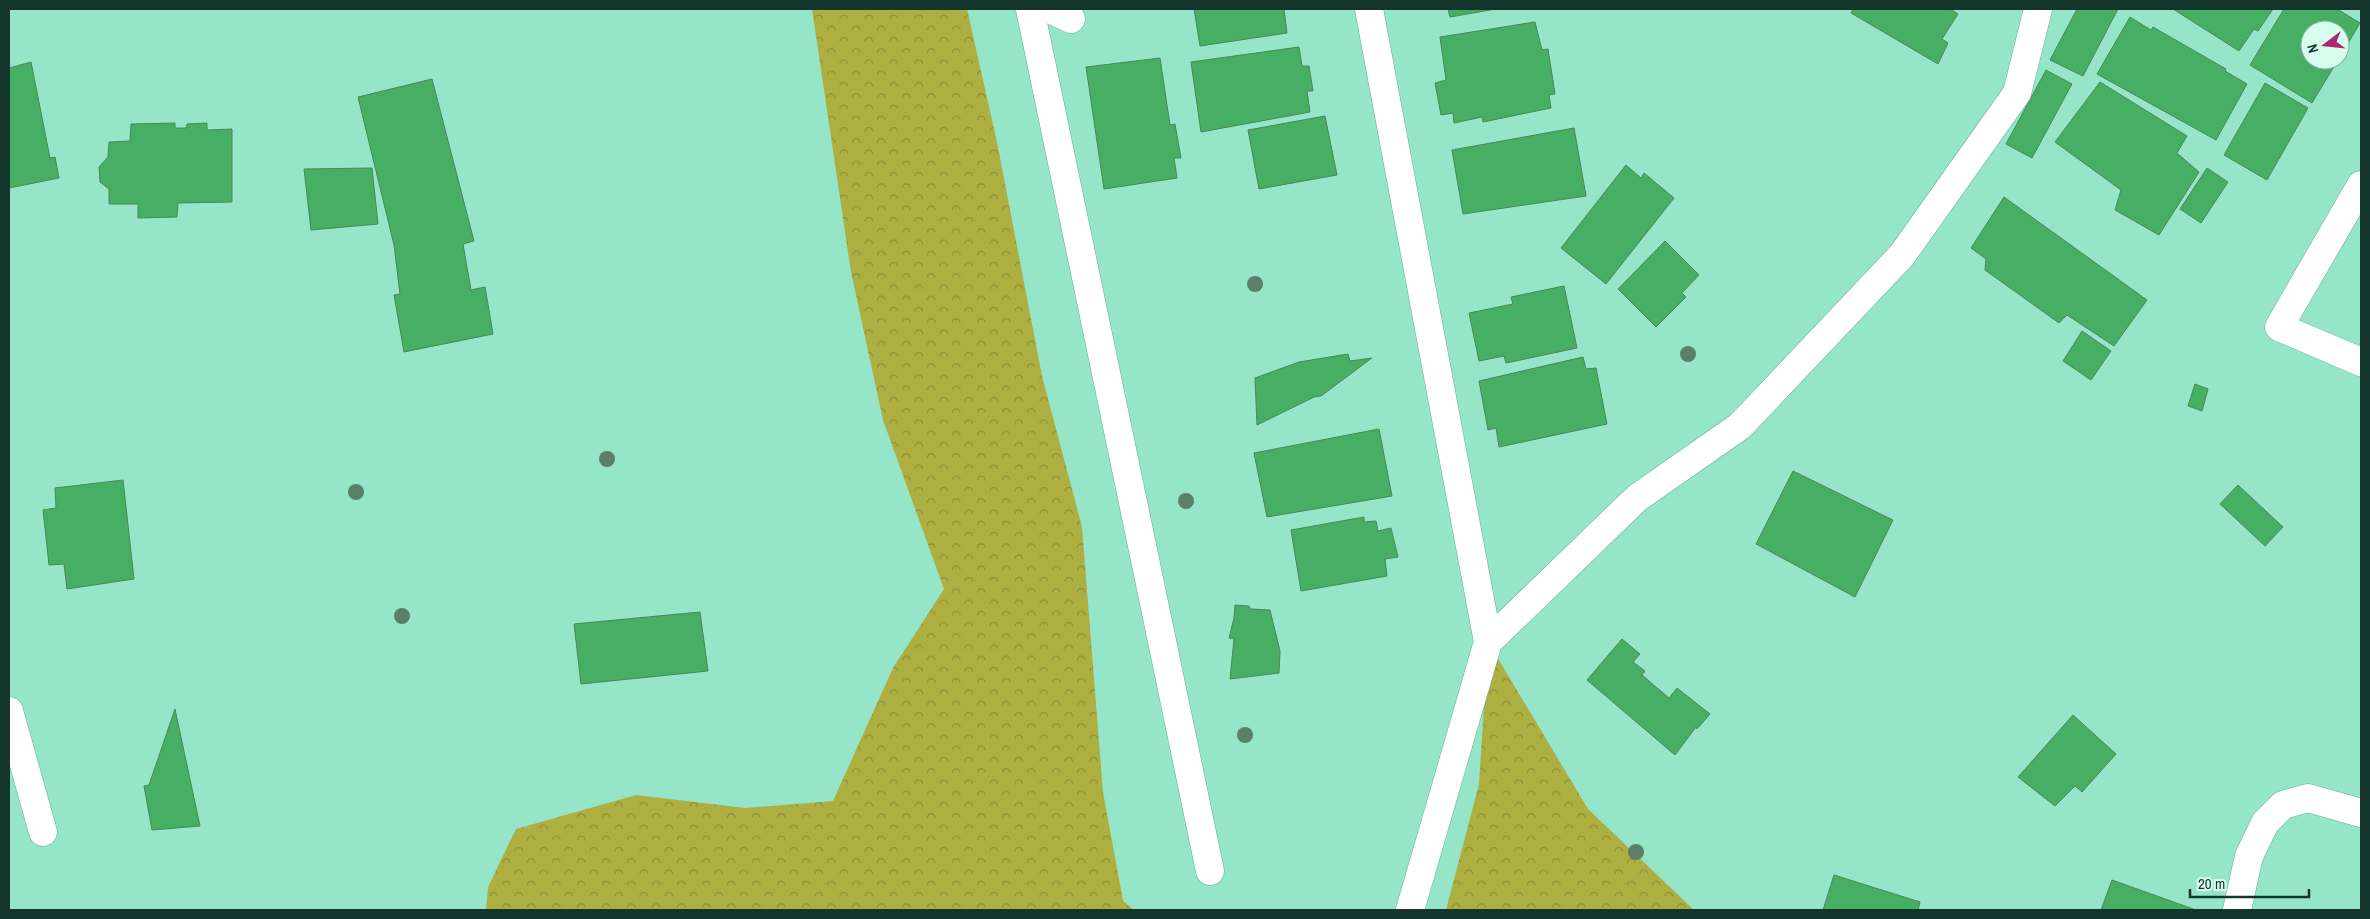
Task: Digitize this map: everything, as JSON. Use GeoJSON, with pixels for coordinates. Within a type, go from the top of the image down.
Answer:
{"type":"FeatureCollection","features":[{"type":"Feature","properties":{"kind":"street"},"geometry":{"type":"LineString","coordinates":[[1030,9],[1210,871]]}},
{"type":"Feature","properties":{"kind":"street"},"geometry":{"type":"LineString","coordinates":[[1369,9],[1488,642],[1410,910]]}},
{"type":"Feature","properties":{"kind":"street"},"geometry":{"type":"LineString","coordinates":[[1488,642],[1637,498],[1740,426],[1902,255],[2017,93],[2038,9]]}},
{"type":"Feature","properties":{"kind":"street"},"geometry":{"type":"LineString","coordinates":[[2361,185],[2279,327],[2361,362]]}},
{"type":"Feature","properties":{"kind":"street"},"geometry":{"type":"LineString","coordinates":[[9,711],[43,832]]}},
{"type":"Feature","properties":{"kind":"street"},"geometry":{"type":"LineString","coordinates":[[2237,910],[2249,856],[2265,823],[2283,805],[2308,798],[2361,813]]}},
{"type":"Feature","properties":{"kind":"green space"},"geometry":{"type":"Polygon","coordinates":[[[812,9],[967,9],[997,142],[1042,376],[1082,527],[1103,792],[1123,901],[1134,910],[486,910],[488,887],[516,829],[636,795],[745,808],[833,801],[893,668],[944,589],[883,420],[851,272],[812,9]]]}},
{"type":"Feature","properties":{"kind":"green space"},"geometry":{"type":"Polygon","coordinates":[[[1488,642],[1588,809],[1694,910],[1446,910],[1479,784],[1488,642]]]}},
{"type":"Feature","properties":{"kind":"building"},"geometry":{"type":"Polygon","coordinates":[[[1194,9],[1284,9],[1287,33],[1200,46],[1194,9]]]}},
{"type":"Feature","properties":{"kind":"building"},"geometry":{"type":"Polygon","coordinates":[[[1448,9],[1496,9],[1450,17],[1448,9]]]}},
{"type":"Feature","properties":{"kind":"building"},"geometry":{"type":"Polygon","coordinates":[[[1853,9],[1950,9],[1958,14],[1942,39],[1948,43],[1938,64],[1851,13],[1853,9]]]}},
{"type":"Feature","properties":{"kind":"building"},"geometry":{"type":"Polygon","coordinates":[[[2077,9],[2118,9],[2083,76],[2050,60],[2077,9]]]}},
{"type":"Feature","properties":{"kind":"building"},"geometry":{"type":"Polygon","coordinates":[[[2173,9],[2273,9],[2258,31],[2254,29],[2239,51],[2173,9]]]}},
{"type":"Feature","properties":{"kind":"building"},"geometry":{"type":"Polygon","coordinates":[[[2284,9],[2337,9],[2360,23],[2350,40],[2350,20],[2300,20],[2300,70],[2332,70],[2312,103],[2250,65],[2284,9]]]}},
{"type":"Feature","properties":{"kind":"building"},"geometry":{"type":"Polygon","coordinates":[[[2130,17],[2151,30],[2153,27],[2226,69],[2225,71],[2247,84],[2216,140],[2097,74],[2130,17]]]}},
{"type":"Feature","properties":{"kind":"building"},"geometry":{"type":"Polygon","coordinates":[[[1535,22],[1542,50],[1548,49],[1555,94],[1549,95],[1551,108],[1483,122],[1482,117],[1454,123],[1453,113],[1441,115],[1435,83],[1446,80],[1440,37],[1535,22]]]}},
{"type":"Feature","properties":{"kind":"building"},"geometry":{"type":"Polygon","coordinates":[[[1299,47],[1302,66],[1309,66],[1313,91],[1307,91],[1310,112],[1201,132],[1191,62],[1299,47]]]}},
{"type":"Feature","properties":{"kind":"building"},"geometry":{"type":"Polygon","coordinates":[[[1160,58],[1170,125],[1175,124],[1181,158],[1174,158],[1177,178],[1104,189],[1086,67],[1160,58]]]}},
{"type":"Feature","properties":{"kind":"building"},"geometry":{"type":"Polygon","coordinates":[[[31,62],[50,158],[55,157],[59,178],[9,188],[9,68],[31,62]]]}},
{"type":"Feature","properties":{"kind":"building"},"geometry":{"type":"Polygon","coordinates":[[[2046,70],[2072,84],[2032,158],[2006,144],[2046,70]]]}},
{"type":"Feature","properties":{"kind":"building"},"geometry":{"type":"Polygon","coordinates":[[[432,79],[474,241],[463,244],[471,290],[485,287],[493,334],[404,352],[394,295],[400,294],[394,245],[358,97],[432,79]]]}},
{"type":"Feature","properties":{"kind":"building"},"geometry":{"type":"Polygon","coordinates":[[[2100,82],[2187,136],[2177,153],[2199,172],[2159,235],[2115,210],[2121,190],[2055,142],[2100,82]]]}},
{"type":"Feature","properties":{"kind":"building"},"geometry":{"type":"Polygon","coordinates":[[[2265,83],[2308,108],[2267,180],[2224,155],[2265,83]]]}},
{"type":"Feature","properties":{"kind":"building"},"geometry":{"type":"Polygon","coordinates":[[[1325,116],[1337,175],[1259,189],[1248,130],[1325,116]]]}},
{"type":"Feature","properties":{"kind":"building"},"geometry":{"type":"Polygon","coordinates":[[[175,123],[175,128],[186,128],[187,124],[207,123],[207,130],[232,129],[232,202],[178,203],[177,217],[138,218],[138,204],[109,204],[109,189],[100,182],[99,167],[108,157],[109,142],[130,141],[131,124],[175,123]]]}},
{"type":"Feature","properties":{"kind":"building"},"geometry":{"type":"Polygon","coordinates":[[[1574,128],[1586,196],[1463,214],[1452,150],[1574,128]]]}},
{"type":"Feature","properties":{"kind":"building"},"geometry":{"type":"Polygon","coordinates":[[[1626,165],[1641,178],[1644,173],[1674,198],[1606,284],[1561,248],[1626,165]]]}},
{"type":"Feature","properties":{"kind":"building"},"geometry":{"type":"Polygon","coordinates":[[[372,168],[378,224],[311,230],[304,169],[372,168]]]}},
{"type":"Feature","properties":{"kind":"building"},"geometry":{"type":"Polygon","coordinates":[[[2207,168],[2228,182],[2201,223],[2180,209],[2207,168]]]}},
{"type":"Feature","properties":{"kind":"building"},"geometry":{"type":"Polygon","coordinates":[[[2004,197],[2147,300],[2114,346],[2067,315],[2059,323],[1985,270],[1986,259],[1971,248],[2004,197]]]}},
{"type":"Feature","properties":{"kind":"building"},"geometry":{"type":"Polygon","coordinates":[[[1665,241],[1699,275],[1682,293],[1686,297],[1656,327],[1618,289],[1665,241]]]}},
{"type":"Feature","properties":{"kind":"building"},"geometry":{"type":"Polygon","coordinates":[[[1564,286],[1577,348],[1506,363],[1504,356],[1479,361],[1469,313],[1513,304],[1511,297],[1564,286]]]}},
{"type":"Feature","properties":{"kind":"building"},"geometry":{"type":"Polygon","coordinates":[[[2082,331],[2111,351],[2091,380],[2063,361],[2082,331]]]}},
{"type":"Feature","properties":{"kind":"building"},"geometry":{"type":"Polygon","coordinates":[[[1348,354],[1350,361],[1372,358],[1321,396],[1314,397],[1257,425],[1255,378],[1299,362],[1348,354]]]}},
{"type":"Feature","properties":{"kind":"building"},"geometry":{"type":"Polygon","coordinates":[[[1583,357],[1586,369],[1596,368],[1607,424],[1499,447],[1496,428],[1488,430],[1479,381],[1583,357]]]}},
{"type":"Feature","properties":{"kind":"building"},"geometry":{"type":"Polygon","coordinates":[[[2195,384],[2208,389],[2202,411],[2188,406],[2195,384]]]}},
{"type":"Feature","properties":{"kind":"building"},"geometry":{"type":"Polygon","coordinates":[[[1379,429],[1392,496],[1267,517],[1254,453],[1379,429]]]}},
{"type":"Feature","properties":{"kind":"building"},"geometry":{"type":"Polygon","coordinates":[[[1793,471],[1893,520],[1855,597],[1756,544],[1793,471]]]}},
{"type":"Feature","properties":{"kind":"building"},"geometry":{"type":"Polygon","coordinates":[[[123,480],[134,579],[67,589],[64,564],[49,565],[43,510],[56,508],[55,488],[123,480]]]}},
{"type":"Feature","properties":{"kind":"building"},"geometry":{"type":"Polygon","coordinates":[[[2238,485],[2283,527],[2265,546],[2220,504],[2238,485]]]}},
{"type":"Feature","properties":{"kind":"building"},"geometry":{"type":"Polygon","coordinates":[[[1364,517],[1364,522],[1376,521],[1378,531],[1391,528],[1398,557],[1385,559],[1387,576],[1301,591],[1291,530],[1364,517]]]}},
{"type":"Feature","properties":{"kind":"building"},"geometry":{"type":"Polygon","coordinates":[[[1235,605],[1249,606],[1250,609],[1270,610],[1280,651],[1279,673],[1230,679],[1234,639],[1229,638],[1235,605]]]}},
{"type":"Feature","properties":{"kind":"building"},"geometry":{"type":"Polygon","coordinates":[[[700,612],[708,671],[581,684],[574,624],[700,612]]]}},
{"type":"Feature","properties":{"kind":"building"},"geometry":{"type":"Polygon","coordinates":[[[1622,639],[1640,654],[1633,662],[1645,671],[1642,675],[1669,698],[1677,688],[1710,714],[1697,729],[1696,727],[1675,755],[1587,680],[1622,639]]]}},
{"type":"Feature","properties":{"kind":"building"},"geometry":{"type":"Polygon","coordinates":[[[175,709],[200,826],[152,830],[144,786],[149,785],[175,709]]]}},
{"type":"Feature","properties":{"kind":"building"},"geometry":{"type":"Polygon","coordinates":[[[2073,715],[2116,754],[2082,792],[2075,786],[2055,806],[2018,777],[2073,715]]]}},
{"type":"Feature","properties":{"kind":"building"},"geometry":{"type":"Polygon","coordinates":[[[1834,875],[1920,902],[1918,910],[1823,910],[1834,875]]]}},
{"type":"Feature","properties":{"kind":"building"},"geometry":{"type":"Polygon","coordinates":[[[2112,880],[2196,910],[2101,910],[2112,880]]]}}]}
